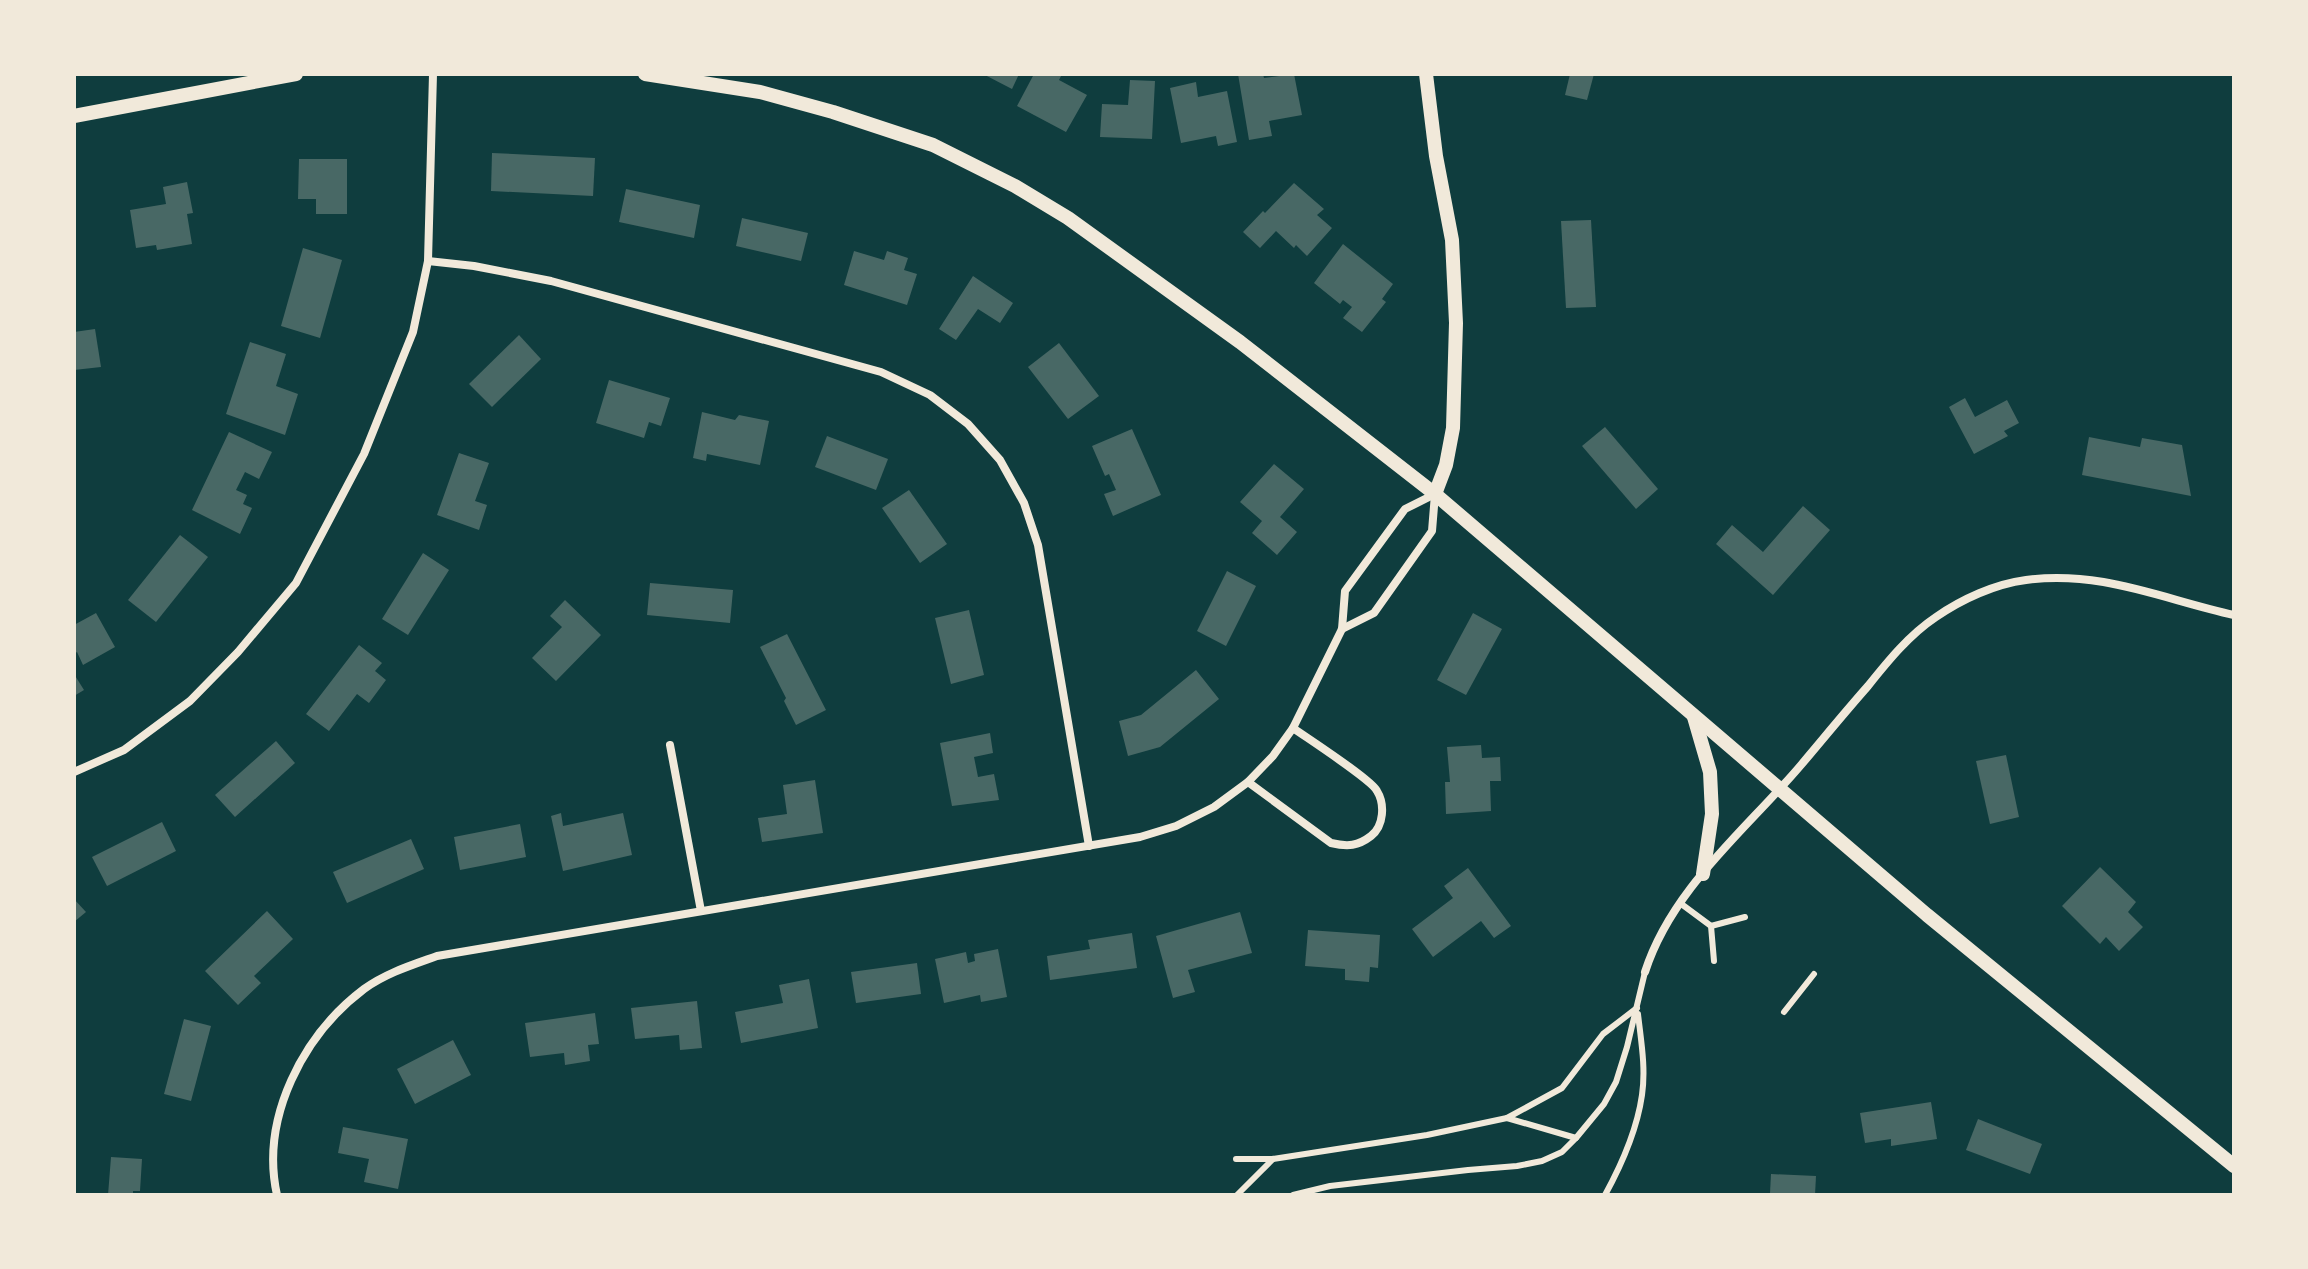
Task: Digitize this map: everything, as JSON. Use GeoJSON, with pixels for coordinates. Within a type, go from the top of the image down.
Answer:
{"type":"FeatureCollection","features":[{"type":"Feature","properties":{"kind":"street"},"geometry":{"type":"LineString","coordinates":[[74,116],[296,74]]}},
{"type":"Feature","properties":{"kind":"street"},"geometry":{"type":"LineString","coordinates":[[74,772],[124,750],[190,701],[238,652],[296,583],[364,454],[413,332],[428,261],[433,74]]}},
{"type":"Feature","properties":{"kind":"street"},"geometry":{"type":"LineString","coordinates":[[645,74],[760,92],[933,145],[1015,186],[1068,218],[1228,332],[1435,494],[2039,1008],[2234,1166]]}},
{"type":"Feature","properties":{"kind":"street"},"geometry":{"type":"LineString","coordinates":[[1342,629],[1374,613],[1432,531],[1435,494],[1446,465],[1453,428],[1456,323],[1452,240],[1436,156],[1426,74]]}},
{"type":"Feature","properties":{"kind":"street"},"geometry":{"type":"LineString","coordinates":[[428,261],[474,266],[551,281],[881,372],[930,395],[968,424],[1000,460],[1024,503],[1038,545],[1089,846]]}},
{"type":"Feature","properties":{"kind":"street"},"geometry":{"type":"LineString","coordinates":[[277,1195],[273,1179],[274,1145],[280,1114],[290,1082],[305,1053],[321,1029],[364,989],[399,969],[437,956],[1140,837],[1176,826],[1214,807],[1248,782],[1273,756],[1293,728],[1342,629],[1345,591],[1405,509],[1435,494]]}},
{"type":"Feature","properties":{"kind":"street"},"geometry":{"type":"LineString","coordinates":[[1645,972],[1664,926],[1703,874],[1751,818],[1780,790],[1900,648],[1935,617],[1975,595],[2024,580],[2077,577],[2116,583],[2234,615]]}},
{"type":"Feature","properties":{"kind":"street"},"geometry":{"type":"LineString","coordinates":[[1694,716],[1711,786],[1712,814],[1703,874]]}},
{"type":"Feature","properties":{"kind":"street"},"geometry":{"type":"LineString","coordinates":[[1248,782],[1331,843],[1344,847],[1356,846],[1375,834],[1384,811],[1377,789],[1293,728]]}},
{"type":"Feature","properties":{"kind":"street"},"geometry":{"type":"LineString","coordinates":[[670,745],[701,911]]}},
{"type":"Feature","properties":{"kind":"lane"},"geometry":{"type":"LineString","coordinates":[[1680,903],[1711,926],[1714,961]]}},
{"type":"Feature","properties":{"kind":"lane"},"geometry":{"type":"LineString","coordinates":[[1711,926],[1745,917]]}},
{"type":"Feature","properties":{"kind":"lane"},"geometry":{"type":"LineString","coordinates":[[1293,1195],[1330,1186],[1517,1166],[1542,1161],[1562,1152],[1604,1104],[1616,1082],[1645,972]]}},
{"type":"Feature","properties":{"kind":"lane"},"geometry":{"type":"LineString","coordinates":[[1784,1012],[1814,974]]}},
{"type":"Feature","properties":{"kind":"lane"},"geometry":{"type":"LineString","coordinates":[[1236,1159],[1273,1159],[1427,1135],[1507,1118],[1562,1088],[1603,1034],[1637,1008]]}},
{"type":"Feature","properties":{"kind":"lane"},"geometry":{"type":"LineString","coordinates":[[1605,1195],[1628,1147],[1643,1094],[1644,1059],[1637,1008]]}},
{"type":"Feature","properties":{"kind":"lane"},"geometry":{"type":"LineString","coordinates":[[1507,1118],[1576,1138]]}},
{"type":"Feature","properties":{"kind":"lane"},"geometry":{"type":"LineString","coordinates":[[1237,1195],[1273,1159]]}},
{"type":"Feature","properties":{"kind":"building"},"geometry":{"type":"Polygon","coordinates":[[[983,74],[1019,74],[1012,89],[983,74]]]}},
{"type":"Feature","properties":{"kind":"building"},"geometry":{"type":"Polygon","coordinates":[[[1034,74],[1062,74],[1059,80],[1087,95],[1066,132],[1017,106],[1034,74]]]}},
{"type":"Feature","properties":{"kind":"building"},"geometry":{"type":"Polygon","coordinates":[[[1238,74],[1263,74],[1264,78],[1294,74],[1302,115],[1269,121],[1272,136],[1249,140],[1238,74]]]}},
{"type":"Feature","properties":{"kind":"building"},"geometry":{"type":"Polygon","coordinates":[[[1570,74],[1594,74],[1587,100],[1565,95],[1570,74]]]}},
{"type":"Feature","properties":{"kind":"building"},"geometry":{"type":"Polygon","coordinates":[[[1130,80],[1155,81],[1152,139],[1100,137],[1102,104],[1128,105],[1130,80]]]}},
{"type":"Feature","properties":{"kind":"building"},"geometry":{"type":"Polygon","coordinates":[[[1196,82],[1198,97],[1227,91],[1237,142],[1218,146],[1216,136],[1181,143],[1170,88],[1196,82]]]}},
{"type":"Feature","properties":{"kind":"building"},"geometry":{"type":"Polygon","coordinates":[[[492,153],[595,158],[593,196],[491,191],[492,153]]]}},
{"type":"Feature","properties":{"kind":"building"},"geometry":{"type":"Polygon","coordinates":[[[299,159],[347,159],[347,214],[316,214],[316,199],[298,199],[299,159]]]}},
{"type":"Feature","properties":{"kind":"building"},"geometry":{"type":"Polygon","coordinates":[[[187,182],[193,213],[187,214],[192,244],[157,250],[156,245],[136,248],[130,210],[166,204],[163,187],[187,182]]]}},
{"type":"Feature","properties":{"kind":"building"},"geometry":{"type":"Polygon","coordinates":[[[1294,183],[1324,209],[1317,215],[1332,228],[1307,256],[1276,231],[1260,248],[1243,232],[1294,183]]]}},
{"type":"Feature","properties":{"kind":"building"},"geometry":{"type":"Polygon","coordinates":[[[626,189],[700,205],[694,238],[619,222],[626,189]]]}},
{"type":"Feature","properties":{"kind":"building"},"geometry":{"type":"Polygon","coordinates":[[[742,218],[808,233],[801,261],[736,246],[742,218]]]}},
{"type":"Feature","properties":{"kind":"building"},"geometry":{"type":"Polygon","coordinates":[[[1591,220],[1596,307],[1566,308],[1561,221],[1591,220]]]}},
{"type":"Feature","properties":{"kind":"building"},"geometry":{"type":"Polygon","coordinates":[[[1343,244],[1393,284],[1382,299],[1386,302],[1362,332],[1343,318],[1352,307],[1343,300],[1340,304],[1314,283],[1343,244]]]}},
{"type":"Feature","properties":{"kind":"building"},"geometry":{"type":"Polygon","coordinates":[[[303,248],[342,260],[320,338],[281,326],[303,248]]]}},
{"type":"Feature","properties":{"kind":"building"},"geometry":{"type":"Polygon","coordinates":[[[854,251],[884,260],[887,251],[908,258],[904,270],[917,274],[907,305],[844,285],[854,251]]]}},
{"type":"Feature","properties":{"kind":"building"},"geometry":{"type":"Polygon","coordinates":[[[973,276],[1013,303],[1000,323],[978,309],[956,340],[939,329],[973,276]]]}},
{"type":"Feature","properties":{"kind":"building"},"geometry":{"type":"Polygon","coordinates":[[[95,329],[101,367],[74,370],[74,332],[95,329]]]}},
{"type":"Feature","properties":{"kind":"building"},"geometry":{"type":"Polygon","coordinates":[[[519,335],[541,359],[492,407],[469,384],[519,335]]]}},
{"type":"Feature","properties":{"kind":"building"},"geometry":{"type":"Polygon","coordinates":[[[250,342],[286,354],[276,386],[298,394],[285,435],[226,414],[250,342]]]}},
{"type":"Feature","properties":{"kind":"building"},"geometry":{"type":"Polygon","coordinates":[[[1059,343],[1099,396],[1068,419],[1028,367],[1059,343]]]}},
{"type":"Feature","properties":{"kind":"building"},"geometry":{"type":"Polygon","coordinates":[[[609,380],[670,398],[661,426],[649,422],[644,438],[596,423],[609,380]]]}},
{"type":"Feature","properties":{"kind":"building"},"geometry":{"type":"Polygon","coordinates":[[[1965,398],[1975,417],[2007,400],[2019,423],[2004,431],[2008,436],[1974,454],[1949,407],[1965,398]]]}},
{"type":"Feature","properties":{"kind":"building"},"geometry":{"type":"Polygon","coordinates":[[[702,412],[735,420],[739,415],[769,421],[760,465],[707,454],[706,461],[693,458],[702,412]]]}},
{"type":"Feature","properties":{"kind":"building"},"geometry":{"type":"Polygon","coordinates":[[[1605,427],[1658,489],[1636,509],[1582,446],[1605,427]]]}},
{"type":"Feature","properties":{"kind":"building"},"geometry":{"type":"Polygon","coordinates":[[[1132,429],[1161,495],[1113,516],[1104,494],[1116,490],[1109,474],[1105,476],[1092,446],[1132,429]]]}},
{"type":"Feature","properties":{"kind":"building"},"geometry":{"type":"Polygon","coordinates":[[[229,432],[272,452],[259,479],[245,472],[236,490],[247,495],[243,504],[252,508],[240,534],[192,510],[229,432]]]}},
{"type":"Feature","properties":{"kind":"building"},"geometry":{"type":"Polygon","coordinates":[[[827,436],[888,459],[876,490],[815,467],[827,436]]]}},
{"type":"Feature","properties":{"kind":"building"},"geometry":{"type":"Polygon","coordinates":[[[2089,437],[2140,447],[2142,438],[2182,445],[2191,496],[2082,475],[2089,437]]]}},
{"type":"Feature","properties":{"kind":"building"},"geometry":{"type":"Polygon","coordinates":[[[459,453],[489,463],[475,501],[487,505],[479,530],[437,515],[459,453]]]}},
{"type":"Feature","properties":{"kind":"building"},"geometry":{"type":"Polygon","coordinates":[[[1274,464],[1304,489],[1280,517],[1297,532],[1277,555],[1252,533],[1262,521],[1240,502],[1274,464]]]}},
{"type":"Feature","properties":{"kind":"building"},"geometry":{"type":"Polygon","coordinates":[[[909,490],[947,544],[920,563],[882,508],[909,490]]]}},
{"type":"Feature","properties":{"kind":"building"},"geometry":{"type":"Polygon","coordinates":[[[1803,506],[1830,530],[1773,595],[1716,544],[1732,525],[1763,552],[1803,506]]]}},
{"type":"Feature","properties":{"kind":"building"},"geometry":{"type":"Polygon","coordinates":[[[180,535],[208,557],[156,622],[128,600],[180,535]]]}},
{"type":"Feature","properties":{"kind":"building"},"geometry":{"type":"Polygon","coordinates":[[[423,553],[449,570],[408,635],[382,619],[423,553]]]}},
{"type":"Feature","properties":{"kind":"building"},"geometry":{"type":"Polygon","coordinates":[[[1227,571],[1256,586],[1226,646],[1197,631],[1227,571]]]}},
{"type":"Feature","properties":{"kind":"building"},"geometry":{"type":"Polygon","coordinates":[[[650,583],[733,590],[730,623],[647,615],[650,583]]]}},
{"type":"Feature","properties":{"kind":"building"},"geometry":{"type":"Polygon","coordinates":[[[565,600],[601,635],[556,681],[532,658],[562,627],[550,616],[565,600]]]}},
{"type":"Feature","properties":{"kind":"building"},"geometry":{"type":"Polygon","coordinates":[[[969,610],[984,675],[951,684],[935,618],[969,610]]]}},
{"type":"Feature","properties":{"kind":"building"},"geometry":{"type":"Polygon","coordinates":[[[96,613],[115,647],[83,665],[77,652],[74,654],[74,625],[96,613]]]}},
{"type":"Feature","properties":{"kind":"building"},"geometry":{"type":"Polygon","coordinates":[[[1473,613],[1502,629],[1466,695],[1437,680],[1473,613]]]}},
{"type":"Feature","properties":{"kind":"building"},"geometry":{"type":"Polygon","coordinates":[[[787,634],[826,710],[796,725],[760,647],[787,634]]]}},
{"type":"Feature","properties":{"kind":"building"},"geometry":{"type":"Polygon","coordinates":[[[359,645],[382,663],[375,671],[386,680],[369,703],[357,694],[329,731],[306,714],[359,645]]]}},
{"type":"Feature","properties":{"kind":"building"},"geometry":{"type":"Polygon","coordinates":[[[1196,670],[1219,699],[1160,747],[1128,756],[1119,721],[1141,715],[1196,670]]]}},
{"type":"Feature","properties":{"kind":"building"},"geometry":{"type":"Polygon","coordinates":[[[74,674],[84,690],[74,696],[74,674]]]}},
{"type":"Feature","properties":{"kind":"building"},"geometry":{"type":"Polygon","coordinates":[[[990,733],[993,753],[974,757],[978,777],[994,774],[999,800],[952,806],[940,743],[990,733]]]}},
{"type":"Feature","properties":{"kind":"building"},"geometry":{"type":"Polygon","coordinates":[[[276,741],[295,763],[235,817],[215,795],[276,741]]]}},
{"type":"Feature","properties":{"kind":"building"},"geometry":{"type":"Polygon","coordinates":[[[1481,745],[1482,758],[1500,757],[1501,781],[1490,781],[1491,811],[1446,814],[1445,782],[1450,782],[1447,747],[1481,745]]]}},
{"type":"Feature","properties":{"kind":"building"},"geometry":{"type":"Polygon","coordinates":[[[2006,755],[2019,817],[1990,824],[1976,761],[2006,755]]]}},
{"type":"Feature","properties":{"kind":"building"},"geometry":{"type":"Polygon","coordinates":[[[815,780],[823,833],[762,842],[758,818],[787,814],[783,785],[815,780]]]}},
{"type":"Feature","properties":{"kind":"building"},"geometry":{"type":"Polygon","coordinates":[[[561,813],[563,826],[623,813],[632,855],[563,871],[551,816],[561,813]]]}},
{"type":"Feature","properties":{"kind":"building"},"geometry":{"type":"Polygon","coordinates":[[[162,822],[176,851],[107,886],[92,857],[162,822]]]}},
{"type":"Feature","properties":{"kind":"building"},"geometry":{"type":"Polygon","coordinates":[[[520,824],[526,857],[460,870],[454,837],[520,824]]]}},
{"type":"Feature","properties":{"kind":"building"},"geometry":{"type":"Polygon","coordinates":[[[411,839],[424,869],[347,903],[333,872],[411,839]]]}},
{"type":"Feature","properties":{"kind":"building"},"geometry":{"type":"Polygon","coordinates":[[[2100,867],[2136,902],[2128,912],[2143,927],[2119,951],[2106,937],[2100,944],[2062,906],[2100,867]]]}},
{"type":"Feature","properties":{"kind":"building"},"geometry":{"type":"Polygon","coordinates":[[[1468,868],[1511,926],[1494,938],[1481,921],[1433,957],[1412,929],[1453,898],[1444,886],[1468,868]]]}},
{"type":"Feature","properties":{"kind":"building"},"geometry":{"type":"Polygon","coordinates":[[[74,899],[86,912],[74,922],[74,899]]]}},
{"type":"Feature","properties":{"kind":"building"},"geometry":{"type":"Polygon","coordinates":[[[267,911],[293,939],[254,976],[261,983],[238,1005],[205,971],[267,911]]]}},
{"type":"Feature","properties":{"kind":"building"},"geometry":{"type":"Polygon","coordinates":[[[1240,912],[1252,953],[1188,970],[1195,992],[1173,998],[1156,936],[1240,912]]]}},
{"type":"Feature","properties":{"kind":"building"},"geometry":{"type":"Polygon","coordinates":[[[1308,930],[1380,935],[1378,968],[1370,967],[1369,982],[1345,980],[1345,969],[1305,966],[1308,930]]]}},
{"type":"Feature","properties":{"kind":"building"},"geometry":{"type":"Polygon","coordinates":[[[1132,933],[1137,968],[1050,980],[1047,956],[1090,949],[1088,940],[1132,933]]]}},
{"type":"Feature","properties":{"kind":"building"},"geometry":{"type":"Polygon","coordinates":[[[998,949],[1007,997],[981,1002],[980,995],[944,1003],[935,959],[966,952],[968,963],[975,961],[974,954],[998,949]]]}},
{"type":"Feature","properties":{"kind":"building"},"geometry":{"type":"Polygon","coordinates":[[[917,963],[921,994],[856,1003],[851,972],[917,963]]]}},
{"type":"Feature","properties":{"kind":"building"},"geometry":{"type":"Polygon","coordinates":[[[809,979],[818,1028],[741,1043],[735,1012],[783,1003],[779,985],[809,979]]]}},
{"type":"Feature","properties":{"kind":"building"},"geometry":{"type":"Polygon","coordinates":[[[697,1001],[702,1048],[680,1050],[679,1035],[635,1039],[631,1008],[697,1001]]]}},
{"type":"Feature","properties":{"kind":"building"},"geometry":{"type":"Polygon","coordinates":[[[595,1013],[599,1044],[588,1045],[590,1061],[565,1065],[564,1053],[530,1057],[525,1023],[595,1013]]]}},
{"type":"Feature","properties":{"kind":"building"},"geometry":{"type":"Polygon","coordinates":[[[184,1019],[211,1026],[191,1101],[164,1094],[184,1019]]]}},
{"type":"Feature","properties":{"kind":"building"},"geometry":{"type":"Polygon","coordinates":[[[453,1040],[471,1075],[415,1104],[397,1069],[453,1040]]]}},
{"type":"Feature","properties":{"kind":"building"},"geometry":{"type":"Polygon","coordinates":[[[1931,1102],[1937,1139],[1891,1146],[1891,1139],[1865,1143],[1860,1113],[1931,1102]]]}},
{"type":"Feature","properties":{"kind":"building"},"geometry":{"type":"Polygon","coordinates":[[[1978,1119],[2042,1144],[2030,1174],[1966,1150],[1978,1119]]]}},
{"type":"Feature","properties":{"kind":"building"},"geometry":{"type":"Polygon","coordinates":[[[343,1127],[408,1139],[398,1189],[364,1182],[369,1159],[338,1153],[343,1127]]]}},
{"type":"Feature","properties":{"kind":"building"},"geometry":{"type":"Polygon","coordinates":[[[111,1157],[142,1159],[140,1191],[133,1191],[133,1195],[108,1195],[111,1157]]]}},
{"type":"Feature","properties":{"kind":"building"},"geometry":{"type":"Polygon","coordinates":[[[1771,1174],[1816,1176],[1815,1195],[1770,1193],[1771,1174]]]}}]}
